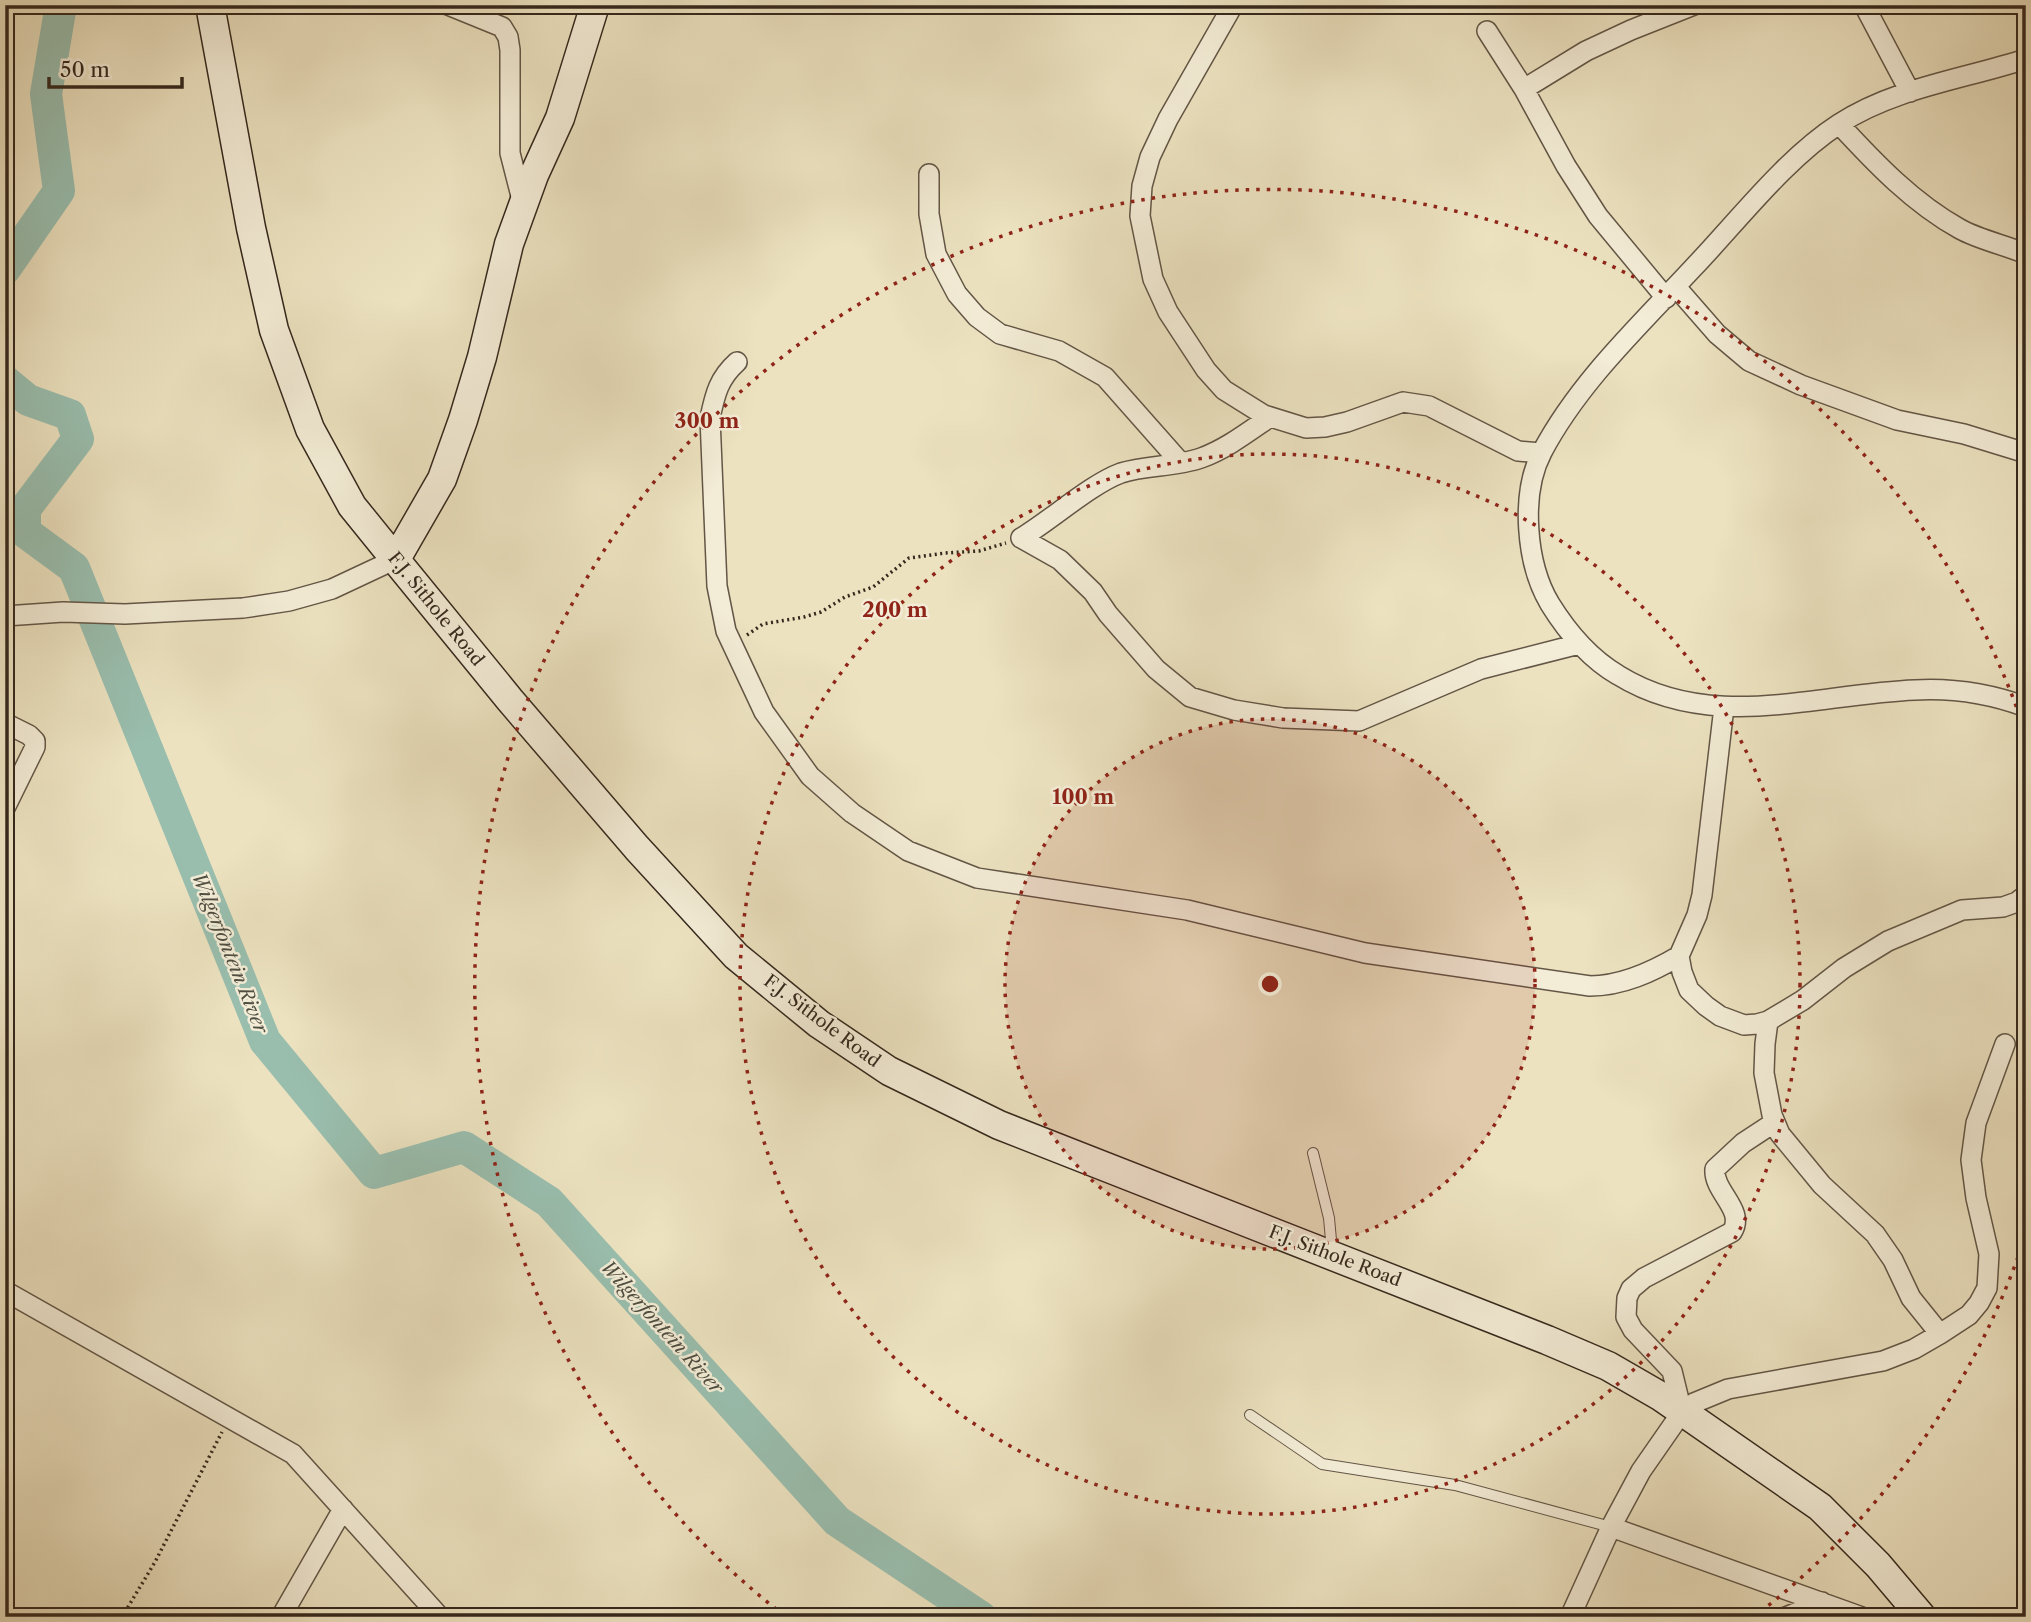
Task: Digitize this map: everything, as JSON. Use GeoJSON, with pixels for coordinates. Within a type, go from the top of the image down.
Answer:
{"type":"FeatureCollection","features":[{"type":"Feature","properties":{"kind":"street","name":"F.J. Sithole Road"},"geometry":{"type":"LineString","coordinates":[[210,5],[251,228],[274,330],[310,429],[352,506],[509,700],[646,858],[736,956],[819,1024],[889,1071],[999,1125],[1595,1361],[1660,1396],[1820,1507],[1878,1565],[1922,1617]]}},
{"type":"Feature","properties":{"kind":"street"},"geometry":{"type":"LineString","coordinates":[[448,5],[502,27],[508,37],[510,153],[523,205]]}},
{"type":"Feature","properties":{"kind":"street"},"geometry":{"type":"LineString","coordinates":[[5,616],[243,608],[289,601],[332,589],[396,559],[442,479],[482,357],[509,244],[534,175],[560,118],[595,5]]}},
{"type":"Feature","properties":{"kind":"street"},"geometry":{"type":"LineString","coordinates":[[1233,5],[1168,118],[1150,158],[1142,186],[1140,216],[1153,279],[1168,312],[1206,370],[1224,390],[1270,416],[1306,428],[1347,422],[1404,402],[1429,407],[1518,451],[1541,453]]}},
{"type":"Feature","properties":{"kind":"street"},"geometry":{"type":"LineString","coordinates":[[1524,89],[1586,51],[1694,5]]}},
{"type":"Feature","properties":{"kind":"street"},"geometry":{"type":"LineString","coordinates":[[1864,5],[1910,92]]}},
{"type":"Feature","properties":{"kind":"street"},"geometry":{"type":"LineString","coordinates":[[1487,31],[1598,216],[1671,292],[1749,360],[1801,385],[1897,420],[1964,434],[2026,453]]}},
{"type":"Feature","properties":{"kind":"street"},"geometry":{"type":"LineString","coordinates":[[2026,59],[1880,102],[1839,124],[1782,172],[1588,382],[1541,453],[1530,489],[1529,528],[1532,562],[1542,590],[1564,627],[1592,657],[1619,676],[1656,694],[1685,703],[1761,707],[1917,690],[1986,694],[2026,706]]}},
{"type":"Feature","properties":{"kind":"street"},"geometry":{"type":"LineString","coordinates":[[1839,124],[1882,170],[1922,203],[1961,230],[2026,254]]}},
{"type":"Feature","properties":{"kind":"street"},"geometry":{"type":"LineString","coordinates":[[929,174],[929,214],[936,254],[957,294],[976,317],[1000,334],[1059,351],[1105,377],[1181,463]]}},
{"type":"Feature","properties":{"kind":"street"},"geometry":{"type":"LineString","coordinates":[[737,362],[724,373],[714,398],[710,418],[717,586],[726,631],[764,712],[810,776],[852,813],[908,851],[976,878],[1187,909],[1365,953],[1590,986],[1608,986],[1662,966],[1679,956]]}},
{"type":"Feature","properties":{"kind":"street"},"geometry":{"type":"LineString","coordinates":[[1270,416],[1234,442],[1201,458],[1122,473],[1101,483],[1021,538],[1046,550],[1077,576],[1156,669],[1190,697],[1234,710],[1283,718],[1359,721],[1480,669],[1579,644]]}},
{"type":"Feature","properties":{"kind":"street"},"geometry":{"type":"LineString","coordinates":[[1724,707],[1702,895],[1697,915],[1679,956],[1689,990],[1720,1016],[1744,1025],[1768,1021],[1888,941],[1962,910],[2003,907],[2026,895]]}},
{"type":"Feature","properties":{"kind":"street"},"geometry":{"type":"LineString","coordinates":[[5,723],[35,741],[35,747],[5,808]]}},
{"type":"Feature","properties":{"kind":"street"},"geometry":{"type":"LineString","coordinates":[[1768,1021],[1764,1073],[1780,1134],[1822,1185],[1875,1234],[1893,1260],[1912,1298],[1940,1334]]}},
{"type":"Feature","properties":{"kind":"street"},"geometry":{"type":"LineString","coordinates":[[1570,1617],[1611,1527],[1641,1471],[1682,1412],[1694,1403],[1728,1390],[1883,1361],[1914,1349],[1969,1314],[1987,1288],[1989,1254],[1976,1198],[1971,1160],[1976,1123],[2005,1044]]}},
{"type":"Feature","properties":{"kind":"street"},"geometry":{"type":"LineString","coordinates":[[1682,1412],[1672,1371],[1633,1330],[1626,1317],[1627,1298],[1631,1289],[1652,1273],[1732,1232],[1736,1225],[1735,1212],[1714,1179],[1715,1169],[1743,1143],[1775,1122]]}},
{"type":"Feature","properties":{"kind":"street"},"geometry":{"type":"LineString","coordinates":[[5,1291],[293,1454],[429,1612]]}},
{"type":"Feature","properties":{"kind":"street"},"geometry":{"type":"LineString","coordinates":[[281,1617],[343,1509]]}},
{"type":"Feature","properties":{"kind":"street"},"geometry":{"type":"LineString","coordinates":[[1611,1527],[1862,1617]]}},
{"type":"Feature","properties":{"kind":"street"},"geometry":{"type":"LineString","coordinates":[[1786,1617],[1822,1602]]}},
{"type":"Feature","properties":{"kind":"lane"},"geometry":{"type":"LineString","coordinates":[[1313,1153],[1329,1218],[1332,1255]]}},
{"type":"Feature","properties":{"kind":"lane"},"geometry":{"type":"LineString","coordinates":[[1250,1415],[1322,1464],[1455,1485],[1611,1527]]}},
{"type":"Feature","properties":{"kind":"path"},"geometry":{"type":"LineString","coordinates":[[736,652],[748,633],[758,626],[821,612],[845,597],[873,587],[909,558],[979,551],[1021,538]]}},
{"type":"Feature","properties":{"kind":"path"},"geometry":{"type":"LineString","coordinates":[[122,1617],[155,1562],[229,1418]]}},
{"type":"Feature","properties":{"kind":"waterway","name":"Wilgerfontein River"},"geometry":{"type":"LineString","coordinates":[[5,269],[59,191],[46,94],[61,5]]}},
{"type":"Feature","properties":{"kind":"waterway","name":"Wilgerfontein River"},"geometry":{"type":"LineString","coordinates":[[5,381],[28,400],[70,415],[78,439],[25,509],[25,532],[74,568],[265,1041],[374,1173],[464,1147],[549,1202],[837,1521],[981,1617]]}},
{"type":"Feature","properties":{"kind":"waterway"},"geometry":{"type":"LineString","coordinates":[[5,538],[25,532]]}}]}
